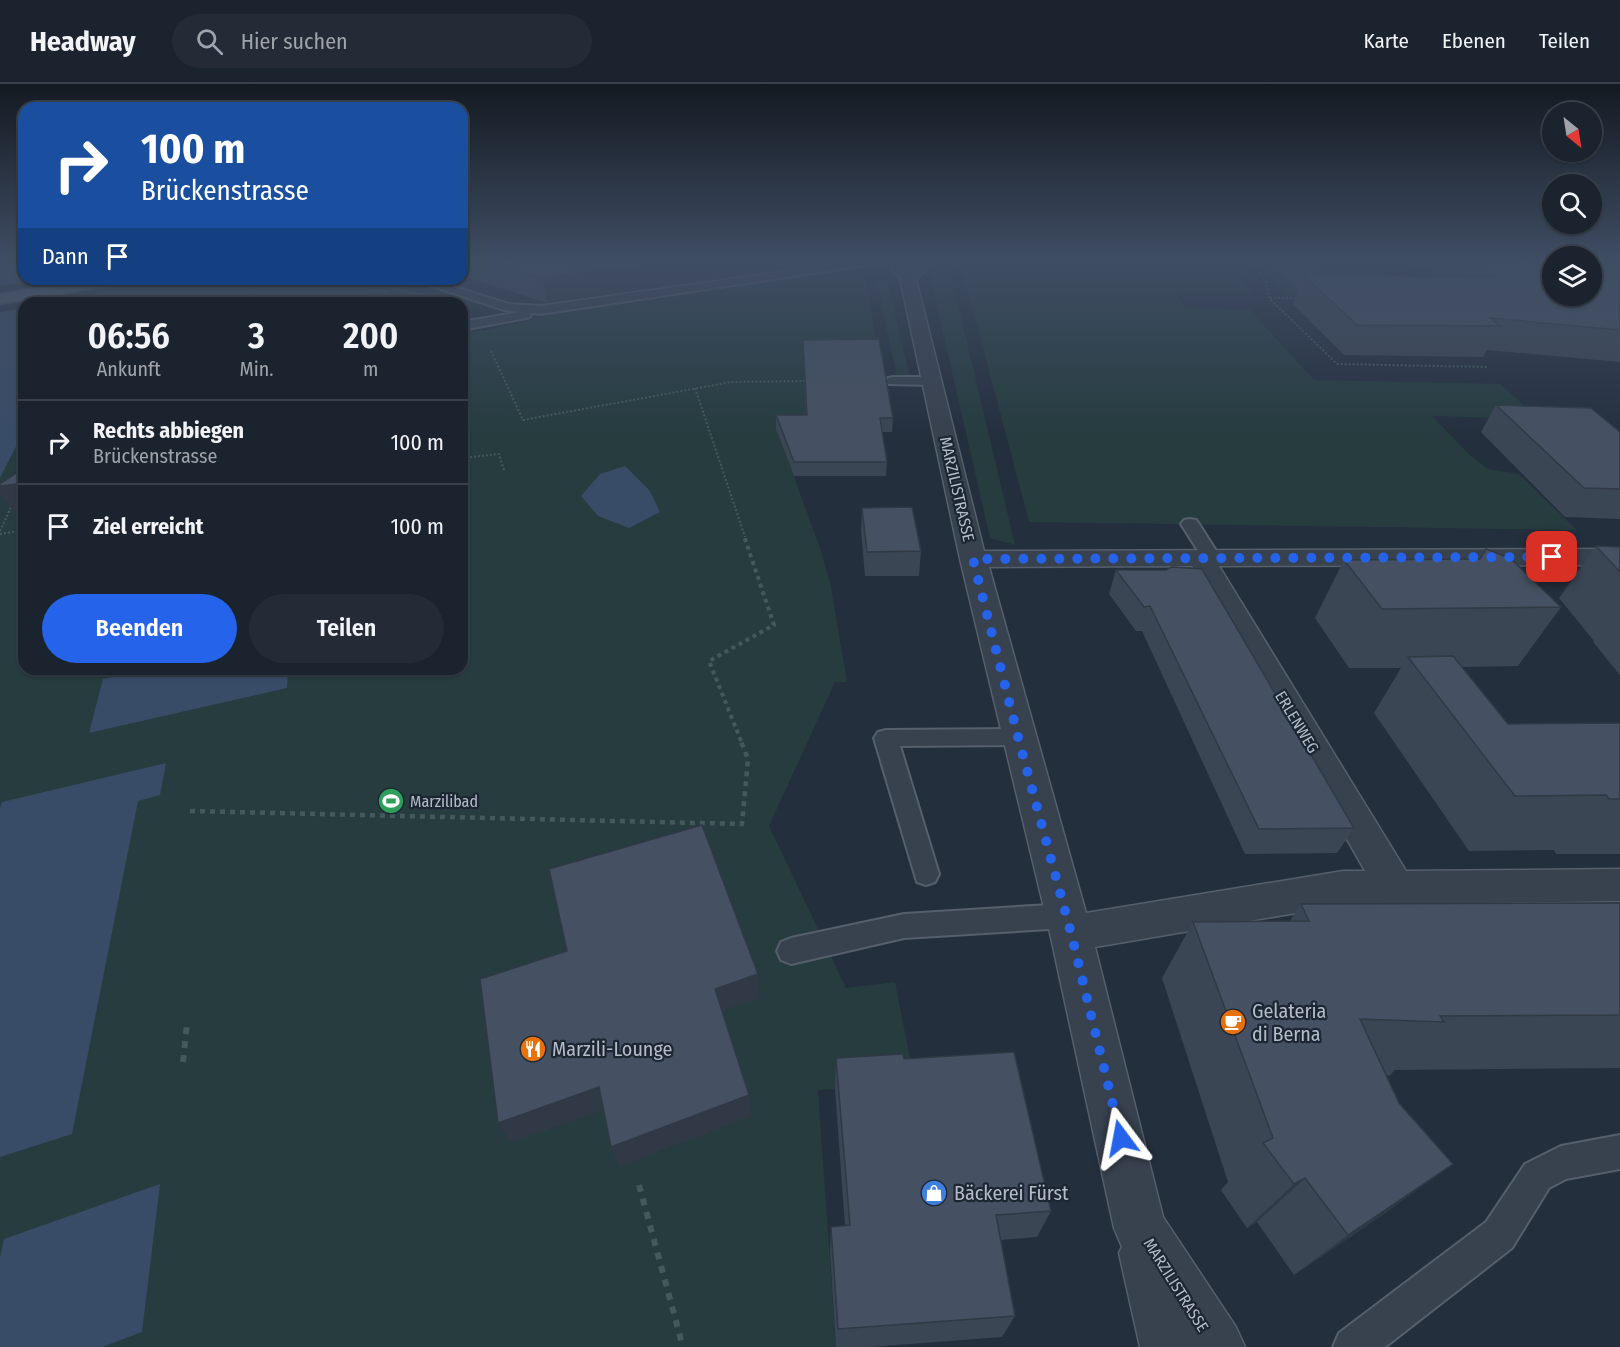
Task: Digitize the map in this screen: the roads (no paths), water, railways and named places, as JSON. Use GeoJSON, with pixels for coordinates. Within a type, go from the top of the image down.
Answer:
{"type":"FeatureCollection","features":[{"type":"Feature","properties":{"kind":"street","name":"MARZILISTRASSE"},"geometry":{"type":"LineString","coordinates":[[912,319],[932,381],[973,559],[1069,924],[1116,1116],[1140,1228],[1216,1347]]}},
{"type":"Feature","properties":{"kind":"street","name":"ERLENWEG"},"geometry":{"type":"LineString","coordinates":[[1205,557],[1394,886]]}},
{"type":"Feature","properties":{"kind":"street"},"geometry":{"type":"LineString","coordinates":[[973,559],[1620,557]]}},
{"type":"Feature","properties":{"kind":"street"},"geometry":{"type":"LineString","coordinates":[[1069,924],[1343,888],[1620,885]]}},
{"type":"Feature","properties":{"kind":"street"},"geometry":{"type":"LineString","coordinates":[[1140,1228],[1169,1347]]}},
{"type":"Feature","properties":{"kind":"lane"},"geometry":{"type":"LineString","coordinates":[[468,325],[501,319]]}},
{"type":"Feature","properties":{"kind":"lane"},"geometry":{"type":"LineString","coordinates":[[893,381],[932,381]]}},
{"type":"Feature","properties":{"kind":"lane"},"geometry":{"type":"LineString","coordinates":[[1190,524],[1205,557]]}},
{"type":"Feature","properties":{"kind":"lane"},"geometry":{"type":"LineString","coordinates":[[926,874],[886,738],[1018,737]]}},
{"type":"Feature","properties":{"kind":"lane"},"geometry":{"type":"LineString","coordinates":[[791,951],[904,926],[1069,924]]}},
{"type":"Feature","properties":{"kind":"lane"},"geometry":{"type":"LineString","coordinates":[[1353,1347],[1499,1235],[1537,1176],[1561,1162],[1620,1152]]}},
{"type":"Feature","properties":{"kind":"water"},"geometry":{"type":"Polygon","coordinates":[[[0,319],[18,319],[18,443],[0,478],[0,319]]]}},
{"type":"Feature","properties":{"kind":"water"},"geometry":{"type":"Polygon","coordinates":[[[625,466],[650,491],[660,512],[629,528],[598,516],[581,496],[600,474],[625,466]]]}},
{"type":"Feature","properties":{"kind":"water"},"geometry":{"type":"Polygon","coordinates":[[[123,675],[288,675],[287,688],[89,733],[103,679],[123,675]]]}},
{"type":"Feature","properties":{"kind":"water"},"geometry":{"type":"Polygon","coordinates":[[[166,763],[160,795],[138,801],[72,1134],[0,1157],[0,808],[2,802],[166,763]]]}},
{"type":"Feature","properties":{"kind":"water"},"geometry":{"type":"Polygon","coordinates":[[[160,1184],[142,1332],[102,1347],[0,1347],[0,1257],[4,1239],[160,1184]]]}},
{"type":"Feature","properties":{"kind":"place","name":"Marzilibad"},"geometry":{"type":"Point","coordinates":[391,801]}},
{"type":"Feature","properties":{"kind":"place","name":"Gelateria di Berna"},"geometry":{"type":"Point","coordinates":[1233,1022]}},
{"type":"Feature","properties":{"kind":"place","name":"Marzili-Lounge"},"geometry":{"type":"Point","coordinates":[533,1049]}},
{"type":"Feature","properties":{"kind":"place","name":"Bäckerei Fürst"},"geometry":{"type":"Point","coordinates":[934,1193]}}]}
